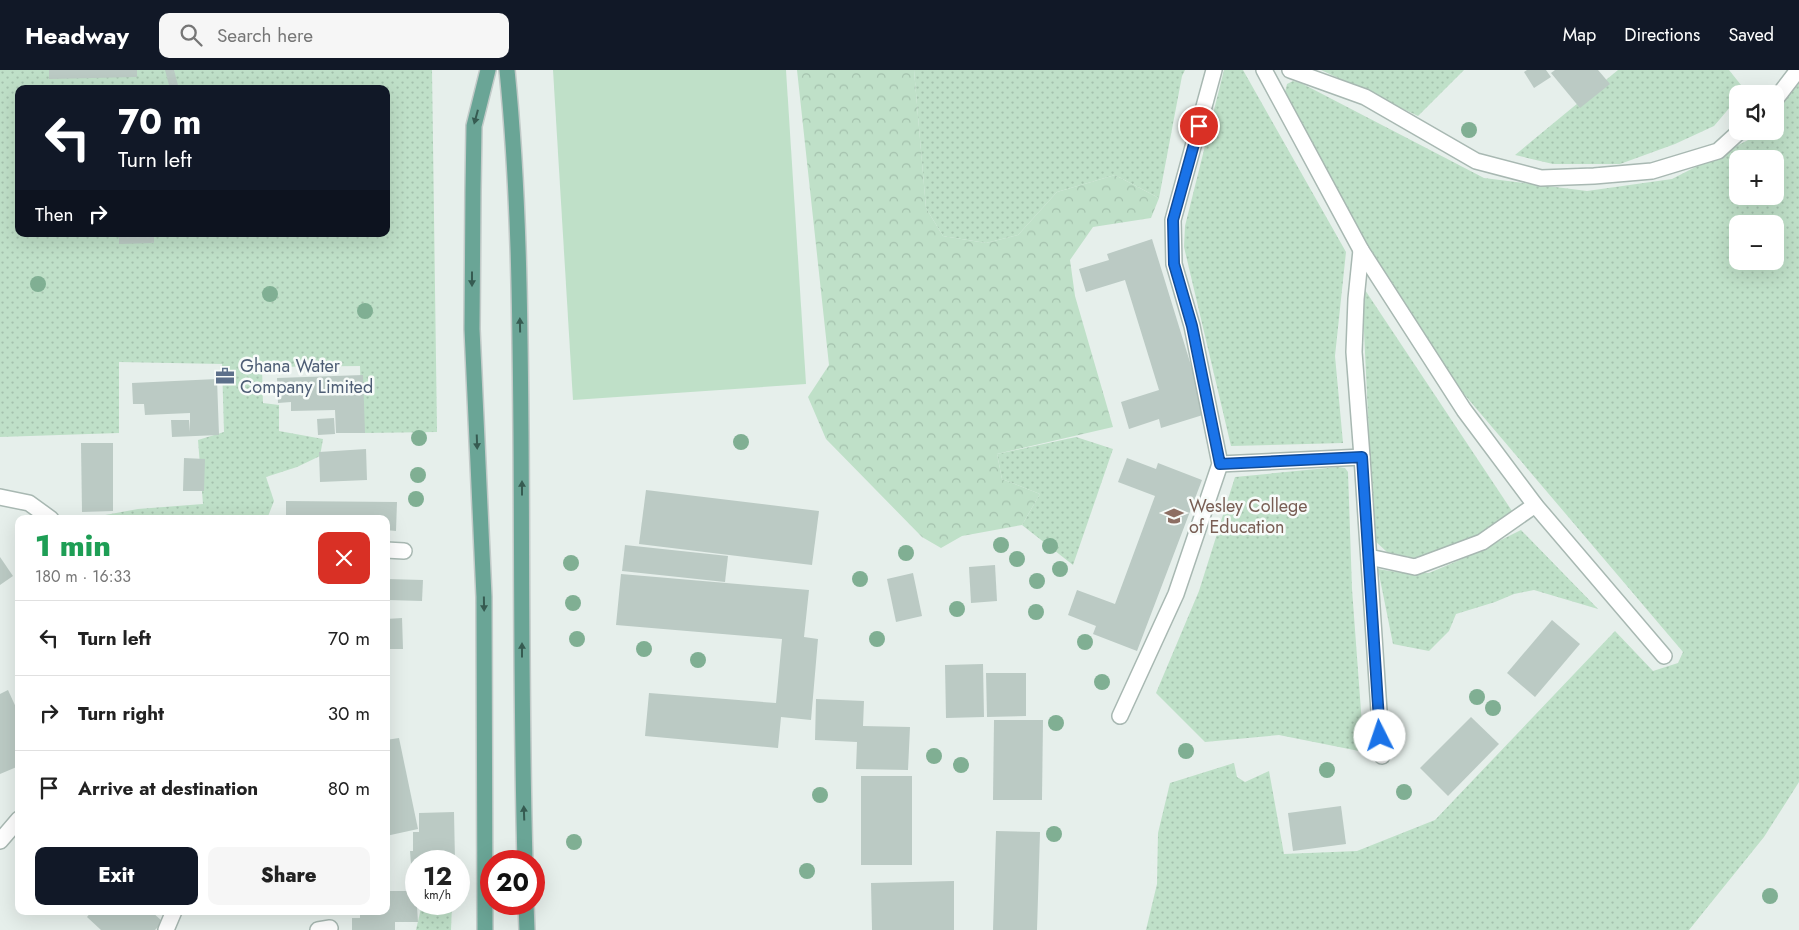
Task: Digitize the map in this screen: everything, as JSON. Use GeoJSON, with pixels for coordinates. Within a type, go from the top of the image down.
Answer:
{"type":"FeatureCollection","features":[{"type":"Feature","properties":{"kind":"main road"},"geometry":{"type":"LineString","coordinates":[[485,930],[484,597],[472,309],[474,126],[488,70]]}},
{"type":"Feature","properties":{"kind":"main road"},"geometry":{"type":"LineString","coordinates":[[507,70],[512,127],[520,321],[525,850]]}},
{"type":"Feature","properties":{"kind":"main road"},"geometry":{"type":"LineString","coordinates":[[526,915],[527,930]]}},
{"type":"Feature","properties":{"kind":"lane"},"geometry":{"type":"LineString","coordinates":[[1120,716],[1176,594],[1220,464],[1192,326],[1174,264],[1173,228],[1173,220],[1214,70]]}},
{"type":"Feature","properties":{"kind":"lane"},"geometry":{"type":"LineString","coordinates":[[1264,70],[1361,250],[1464,410],[1535,505],[1664,656]]}},
{"type":"Feature","properties":{"kind":"lane"},"geometry":{"type":"LineString","coordinates":[[1290,70],[1365,98],[1476,161],[1541,178],[1652,171],[1718,151],[1730,140]]}},
{"type":"Feature","properties":{"kind":"lane"},"geometry":{"type":"LineString","coordinates":[[1784,88],[1798,70]]}},
{"type":"Feature","properties":{"kind":"lane"},"geometry":{"type":"LineString","coordinates":[[1361,250],[1356,299],[1354,352],[1382,756]]}},
{"type":"Feature","properties":{"kind":"lane"},"geometry":{"type":"LineString","coordinates":[[1220,464],[1362,457]]}},
{"type":"Feature","properties":{"kind":"lane"},"geometry":{"type":"LineString","coordinates":[[0,497],[30,503],[46,515]]}},
{"type":"Feature","properties":{"kind":"lane"},"geometry":{"type":"LineString","coordinates":[[1369,558],[1415,567],[1482,542],[1535,505]]}},
{"type":"Feature","properties":{"kind":"lane"},"geometry":{"type":"LineString","coordinates":[[390,550],[404,551]]}},
{"type":"Feature","properties":{"kind":"lane"},"geometry":{"type":"LineString","coordinates":[[0,841],[15,824]]}},
{"type":"Feature","properties":{"kind":"lane"},"geometry":{"type":"LineString","coordinates":[[166,930],[172,915]]}},
{"type":"Feature","properties":{"kind":"green space"},"geometry":{"type":"Polygon","coordinates":[[[0,70],[432,70],[437,432],[362,433],[360,366],[262,367],[263,403],[279,405],[279,431],[323,439],[320,456],[297,467],[266,477],[274,501],[269,515],[105,515],[138,509],[203,504],[198,440],[224,432],[222,364],[119,362],[119,433],[0,437],[0,70]]]}},
{"type":"Feature","properties":{"kind":"green space"},"geometry":{"type":"Polygon","coordinates":[[[553,70],[786,70],[806,384],[573,400],[553,70]]]}},
{"type":"Feature","properties":{"kind":"green space"},"geometry":{"type":"Polygon","coordinates":[[[797,70],[914,70],[926,208],[943,236],[986,243],[1018,235],[1057,192],[1115,175],[1159,198],[1151,218],[1093,227],[1070,260],[1075,296],[1113,427],[997,454],[1002,479],[1040,494],[1022,525],[962,536],[941,548],[922,537],[826,439],[808,397],[829,365],[797,70]]]}},
{"type":"Feature","properties":{"kind":"green space"},"geometry":{"type":"Polygon","coordinates":[[[914,70],[1185,70],[1182,76],[1159,198],[1115,175],[1057,192],[1018,235],[986,243],[943,236],[926,208],[914,70]]]}},
{"type":"Feature","properties":{"kind":"green space"},"geometry":{"type":"Polygon","coordinates":[[[1224,70],[1243,70],[1346,252],[1335,356],[1343,443],[1231,446],[1184,247],[1185,226],[1224,70]]]}},
{"type":"Feature","properties":{"kind":"green space"},"geometry":{"type":"Polygon","coordinates":[[[1321,70],[1464,70],[1418,116],[1321,70]]]}},
{"type":"Feature","properties":{"kind":"green space"},"geometry":{"type":"Polygon","coordinates":[[[1618,70],[1729,70],[1741,85],[1729,85],[1729,108],[1714,126],[1675,144],[1620,164],[1553,164],[1515,155],[1618,70]]]}},
{"type":"Feature","properties":{"kind":"green space"},"geometry":{"type":"Polygon","coordinates":[[[1799,77],[1799,782],[1764,837],[1689,930],[1146,930],[1157,884],[1158,833],[1170,783],[1234,763],[1237,777],[1245,782],[1269,771],[1284,854],[1357,851],[1435,820],[1615,631],[1653,671],[1678,663],[1683,652],[1458,387],[1357,231],[1285,92],[1287,84],[1293,81],[1301,83],[1484,178],[1587,191],[1672,179],[1748,140],[1784,140],[1784,96],[1799,77]]]}},
{"type":"Feature","properties":{"kind":"green space"},"geometry":{"type":"Polygon","coordinates":[[[1362,290],[1365,290],[1512,511],[1483,535],[1414,558],[1387,552],[1374,540],[1362,290]]]}},
{"type":"Feature","properties":{"kind":"green space"},"geometry":{"type":"Polygon","coordinates":[[[1076,437],[1113,449],[1073,565],[1022,525],[1040,494],[1002,479],[997,454],[1076,437]]]}},
{"type":"Feature","properties":{"kind":"green space"},"geometry":{"type":"Polygon","coordinates":[[[1338,467],[1345,468],[1348,472],[1352,589],[1364,752],[1279,735],[1205,742],[1156,693],[1199,591],[1235,477],[1338,467]]]}},
{"type":"Feature","properties":{"kind":"green space"},"geometry":{"type":"Polygon","coordinates":[[[1521,530],[1598,609],[1534,590],[1514,594],[1456,614],[1449,631],[1429,651],[1393,644],[1378,569],[1403,573],[1429,573],[1469,556],[1521,530]]]}},
{"type":"Feature","properties":{"kind":"green space"},"geometry":{"type":"Polygon","coordinates":[[[419,915],[452,915],[451,930],[416,930],[419,915]]]}},
{"type":"Feature","properties":{"kind":"building"},"geometry":{"type":"Polygon","coordinates":[[[49,70],[137,70],[137,77],[49,79],[49,70]]]}},
{"type":"Feature","properties":{"kind":"building"},"geometry":{"type":"Polygon","coordinates":[[[165,70],[174,70],[178,85],[169,85],[165,70]]]}},
{"type":"Feature","properties":{"kind":"building"},"geometry":{"type":"Polygon","coordinates":[[[1527,70],[1546,70],[1551,77],[1534,88],[1524,72],[1527,70]]]}},
{"type":"Feature","properties":{"kind":"building"},"geometry":{"type":"Polygon","coordinates":[[[1555,70],[1598,70],[1610,84],[1580,108],[1551,73],[1555,70]]]}},
{"type":"Feature","properties":{"kind":"building"},"geometry":{"type":"Polygon","coordinates":[[[119,237],[154,237],[154,243],[119,244],[119,237]]]}},
{"type":"Feature","properties":{"kind":"building"},"geometry":{"type":"Polygon","coordinates":[[[1152,239],[1206,414],[1161,428],[1159,419],[1129,429],[1121,402],[1159,390],[1125,280],[1086,292],[1079,269],[1109,260],[1107,254],[1152,239]]]}},
{"type":"Feature","properties":{"kind":"building"},"geometry":{"type":"Polygon","coordinates":[[[363,375],[365,433],[336,433],[335,410],[291,411],[291,402],[278,403],[277,378],[363,375]]]}},
{"type":"Feature","properties":{"kind":"building"},"geometry":{"type":"Polygon","coordinates":[[[217,379],[219,435],[172,437],[171,420],[189,420],[190,432],[190,413],[145,415],[144,404],[133,404],[132,383],[217,379]]]}},
{"type":"Feature","properties":{"kind":"building"},"geometry":{"type":"Polygon","coordinates":[[[334,418],[335,434],[318,435],[317,419],[334,418]]]}},
{"type":"Feature","properties":{"kind":"building"},"geometry":{"type":"Polygon","coordinates":[[[81,443],[113,443],[113,511],[82,512],[81,443]]]}},
{"type":"Feature","properties":{"kind":"building"},"geometry":{"type":"Polygon","coordinates":[[[366,449],[367,480],[320,482],[319,452],[366,449]]]}},
{"type":"Feature","properties":{"kind":"building"},"geometry":{"type":"Polygon","coordinates":[[[184,458],[205,459],[204,491],[183,491],[184,458]]]}},
{"type":"Feature","properties":{"kind":"building"},"geometry":{"type":"Polygon","coordinates":[[[1127,458],[1156,469],[1158,463],[1202,480],[1137,651],[1093,634],[1096,626],[1068,615],[1077,590],[1115,604],[1155,496],[1118,482],[1127,458]]]}},
{"type":"Feature","properties":{"kind":"building"},"geometry":{"type":"Polygon","coordinates":[[[646,490],[819,511],[812,565],[639,544],[646,490]]]}},
{"type":"Feature","properties":{"kind":"building"},"geometry":{"type":"Polygon","coordinates":[[[286,501],[397,502],[396,531],[390,530],[390,515],[286,515],[286,501]]]}},
{"type":"Feature","properties":{"kind":"building"},"geometry":{"type":"Polygon","coordinates":[[[625,545],[728,556],[725,582],[622,571],[625,545]]]}},
{"type":"Feature","properties":{"kind":"building"},"geometry":{"type":"Polygon","coordinates":[[[0,557],[13,576],[0,585],[0,557]]]}},
{"type":"Feature","properties":{"kind":"building"},"geometry":{"type":"Polygon","coordinates":[[[995,565],[997,601],[971,603],[969,567],[995,565]]]}},
{"type":"Feature","properties":{"kind":"building"},"geometry":{"type":"Polygon","coordinates":[[[913,573],[922,616],[896,622],[887,579],[913,573]]]}},
{"type":"Feature","properties":{"kind":"building"},"geometry":{"type":"Polygon","coordinates":[[[621,574],[809,590],[804,637],[818,639],[811,720],[781,717],[778,748],[645,736],[649,693],[776,703],[782,639],[616,625],[621,574]]]}},
{"type":"Feature","properties":{"kind":"building"},"geometry":{"type":"Polygon","coordinates":[[[390,579],[423,580],[422,601],[390,600],[390,579]]]}},
{"type":"Feature","properties":{"kind":"building"},"geometry":{"type":"Polygon","coordinates":[[[402,618],[403,649],[390,649],[390,619],[402,618]]]}},
{"type":"Feature","properties":{"kind":"building"},"geometry":{"type":"Polygon","coordinates":[[[1552,620],[1580,644],[1535,697],[1507,673],[1552,620]]]}},
{"type":"Feature","properties":{"kind":"building"},"geometry":{"type":"Polygon","coordinates":[[[983,664],[984,717],[946,718],[945,665],[983,664]]]}},
{"type":"Feature","properties":{"kind":"building"},"geometry":{"type":"Polygon","coordinates":[[[986,673],[1026,673],[1026,716],[987,717],[986,673]]]}},
{"type":"Feature","properties":{"kind":"building"},"geometry":{"type":"Polygon","coordinates":[[[8,690],[15,705],[15,768],[0,774],[0,694],[8,690]]]}},
{"type":"Feature","properties":{"kind":"building"},"geometry":{"type":"Polygon","coordinates":[[[816,699],[864,701],[863,726],[910,727],[908,770],[856,769],[857,742],[815,740],[816,699]]]}},
{"type":"Feature","properties":{"kind":"building"},"geometry":{"type":"Polygon","coordinates":[[[1471,717],[1499,744],[1448,796],[1420,768],[1471,717]]]}},
{"type":"Feature","properties":{"kind":"building"},"geometry":{"type":"Polygon","coordinates":[[[994,720],[1043,720],[1042,800],[993,800],[994,720]]]}},
{"type":"Feature","properties":{"kind":"building"},"geometry":{"type":"Polygon","coordinates":[[[399,738],[418,829],[390,835],[390,739],[399,738]]]}},
{"type":"Feature","properties":{"kind":"building"},"geometry":{"type":"Polygon","coordinates":[[[861,776],[912,776],[912,865],[861,865],[861,776]]]}},
{"type":"Feature","properties":{"kind":"building"},"geometry":{"type":"Polygon","coordinates":[[[1341,806],[1346,844],[1293,851],[1288,813],[1341,806]]]}},
{"type":"Feature","properties":{"kind":"building"},"geometry":{"type":"Polygon","coordinates":[[[454,812],[455,850],[413,850],[413,832],[419,832],[419,813],[454,812]]]}},
{"type":"Feature","properties":{"kind":"building"},"geometry":{"type":"Polygon","coordinates":[[[996,831],[1040,832],[1037,930],[993,930],[996,831]]]}},
{"type":"Feature","properties":{"kind":"building"},"geometry":{"type":"Polygon","coordinates":[[[954,881],[954,930],[872,930],[871,883],[954,881]]]}},
{"type":"Feature","properties":{"kind":"building"},"geometry":{"type":"Polygon","coordinates":[[[390,891],[405,891],[405,915],[418,915],[418,922],[395,922],[395,930],[352,930],[352,918],[360,918],[360,915],[390,915],[390,891]]]}},
{"type":"Feature","properties":{"kind":"building"},"geometry":{"type":"Polygon","coordinates":[[[89,915],[155,915],[163,922],[155,930],[101,930],[87,917],[89,915]]]}},
{"type":"Feature","properties":{"kind":"place","name":"Ghana Water Company Limited"},"geometry":{"type":"Point","coordinates":[225,376]}},
{"type":"Feature","properties":{"kind":"place","name":"Wesley College of Education"},"geometry":{"type":"Point","coordinates":[1174,516]}},
{"type":"Feature","properties":{"kind":"route"},"geometry":{"type":"LineString","coordinates":[[1199,126],[1173,220],[1174,264],[1192,326],[1220,464],[1362,457],[1380,736]]}}]}
